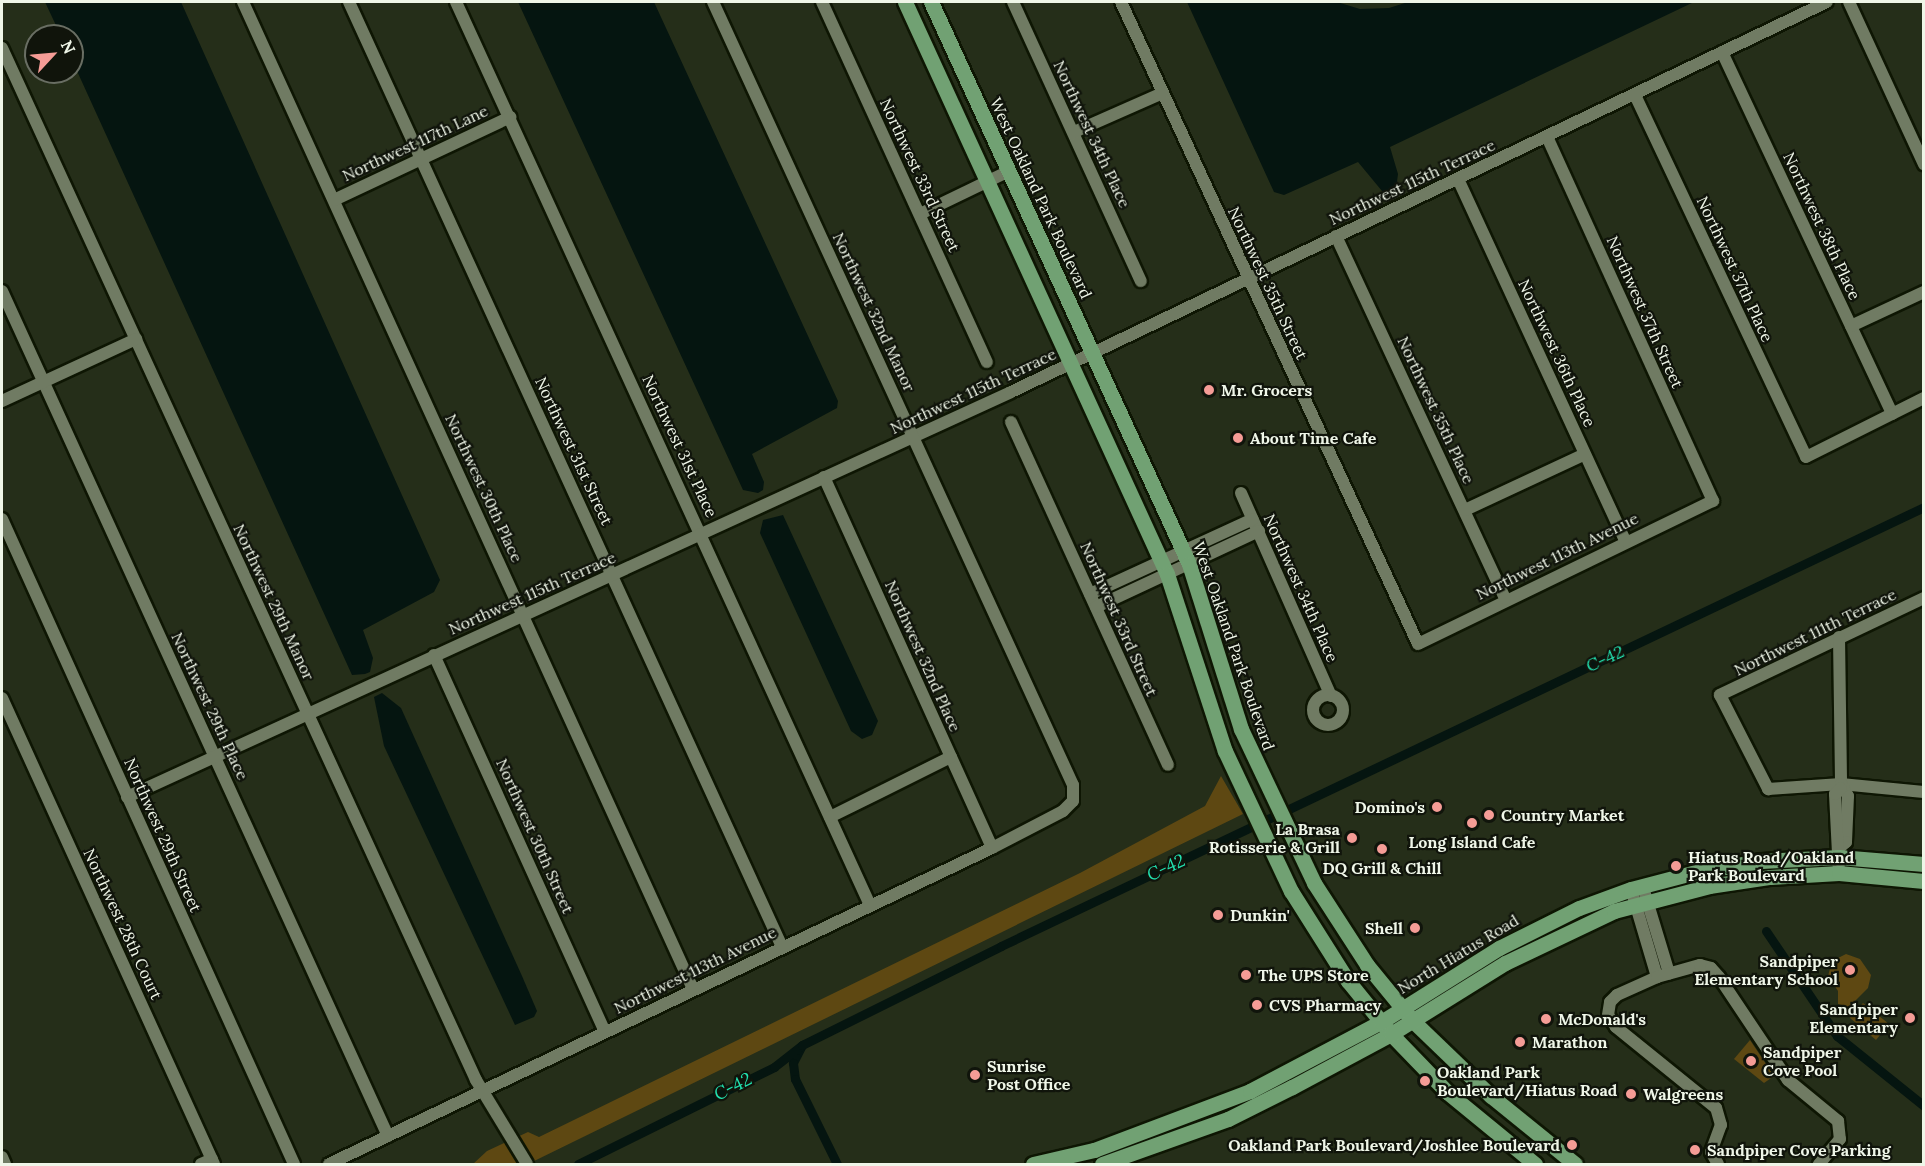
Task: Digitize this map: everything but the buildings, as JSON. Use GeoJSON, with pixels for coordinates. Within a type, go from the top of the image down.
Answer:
{"type":"FeatureCollection","features":[{"type":"Feature","properties":{"kind":"main road"},"geometry":{"type":"LineString","coordinates":[[905,2],[1164,567],[1217,730],[1246,797],[1274,856],[1319,940],[1386,1028],[1447,1092],[1535,1164]]}},
{"type":"Feature","properties":{"kind":"main road","name":"West Oakland Park Boulevard"},"geometry":{"type":"LineString","coordinates":[[931,2],[1186,557],[1241,729],[1294,845],[1336,919],[1408,1015],[1483,1089],[1575,1164]]}},
{"type":"Feature","properties":{"kind":"main road","name":"North Hiatus Road"},"geometry":{"type":"LineString","coordinates":[[1408,1015],[1499,948],[1579,908],[1636,887],[1761,861],[1839,860],[1923,864]]}},
{"type":"Feature","properties":{"kind":"main road","name":"North Hiatus Road"},"geometry":{"type":"LineString","coordinates":[[1102,1164],[1228,1119],[1408,1015],[1505,963],[1583,924],[1641,903],[1839,860],[1923,881]]}},
{"type":"Feature","properties":{"kind":"main road","name":"North Hiatus Road"},"geometry":{"type":"LineString","coordinates":[[1033,1164],[1094,1150],[1203,1111],[1386,1028]]}},
{"type":"Feature","properties":{"kind":"street","name":"Northwest 30th Place"},"geometry":{"type":"LineString","coordinates":[[243,2],[693,989]]}},
{"type":"Feature","properties":{"kind":"street","name":"Northwest 31st Street"},"geometry":{"type":"LineString","coordinates":[[349,2],[782,947]]}},
{"type":"Feature","properties":{"kind":"street","name":"Northwest 31st Place"},"geometry":{"type":"LineString","coordinates":[[456,2],[702,534],[870,905]]}},
{"type":"Feature","properties":{"kind":"street","name":"Northwest 32nd Manor"},"geometry":{"type":"LineString","coordinates":[[713,2],[1072,785],[1073,801]]}},
{"type":"Feature","properties":{"kind":"street","name":"Northwest 33rd Street"},"geometry":{"type":"LineString","coordinates":[[822,2],[987,362]]}},
{"type":"Feature","properties":{"kind":"street","name":"Northwest 34th Place"},"geometry":{"type":"LineString","coordinates":[[1013,2],[1141,280]]}},
{"type":"Feature","properties":{"kind":"street","name":"Northwest 35th Street"},"geometry":{"type":"LineString","coordinates":[[1121,2],[1247,279],[1418,644]]}},
{"type":"Feature","properties":{"kind":"street","name":"Northwest 115th Terrace"},"geometry":{"type":"LineString","coordinates":[[127,797],[1072,364],[1827,2]]}},
{"type":"Feature","properties":{"kind":"street"},"geometry":{"type":"LineString","coordinates":[[1849,2],[1923,164]]}},
{"type":"Feature","properties":{"kind":"street","name":"Northwest 29th Manor"},"geometry":{"type":"LineString","coordinates":[[2,48],[482,1090],[527,1164]]}},
{"type":"Feature","properties":{"kind":"street","name":"Northwest 38th Place"},"geometry":{"type":"LineString","coordinates":[[1722,52],[1892,414]]}},
{"type":"Feature","properties":{"kind":"street"},"geometry":{"type":"LineString","coordinates":[[1074,132],[1163,93]]}},
{"type":"Feature","properties":{"kind":"street","name":"Northwest 37th Place"},"geometry":{"type":"LineString","coordinates":[[1635,95],[1806,457],[1892,414]]}},
{"type":"Feature","properties":{"kind":"street","name":"Northwest 117th Lane"},"geometry":{"type":"LineString","coordinates":[[334,200],[510,117]]}},
{"type":"Feature","properties":{"kind":"street","name":"Northwest 37th Street"},"geometry":{"type":"LineString","coordinates":[[1547,137],[1713,501]]}},
{"type":"Feature","properties":{"kind":"street"},"geometry":{"type":"LineString","coordinates":[[920,214],[1009,171]]}},
{"type":"Feature","properties":{"kind":"street","name":"Northwest 36th Place"},"geometry":{"type":"LineString","coordinates":[[1458,178],[1625,540]]}},
{"type":"Feature","properties":{"kind":"street","name":"Northwest 35th Place"},"geometry":{"type":"LineString","coordinates":[[1336,236],[1505,598]]}},
{"type":"Feature","properties":{"kind":"street","name":"Northwest 29th Place"},"geometry":{"type":"LineString","coordinates":[[2,291],[388,1136]]}},
{"type":"Feature","properties":{"kind":"street"},"geometry":{"type":"LineString","coordinates":[[1851,326],[1923,292]]}},
{"type":"Feature","properties":{"kind":"street"},"geometry":{"type":"LineString","coordinates":[[2,401],[136,339]]}},
{"type":"Feature","properties":{"kind":"street"},"geometry":{"type":"LineString","coordinates":[[1892,414],[1923,398]]}},
{"type":"Feature","properties":{"kind":"street","name":"Northwest 33rd Street"},"geometry":{"type":"LineString","coordinates":[[1011,422],[1167,765]]}},
{"type":"Feature","properties":{"kind":"street"},"geometry":{"type":"LineString","coordinates":[[1465,510],[1585,454]]}},
{"type":"Feature","properties":{"kind":"street","name":"Northwest 32nd Place"},"geometry":{"type":"LineString","coordinates":[[824,477],[992,848]]}},
{"type":"Feature","properties":{"kind":"street","name":"Northwest 34th Place"},"geometry":{"type":"LineString","coordinates":[[1241,493],[1331,696]]}},
{"type":"Feature","properties":{"kind":"street","name":"Northwest 113th Avenue"},"geometry":{"type":"LineString","coordinates":[[1418,644],[1505,598],[1625,540],[1713,501]]}},
{"type":"Feature","properties":{"kind":"street","name":"Northwest 29th Street"},"geometry":{"type":"LineString","coordinates":[[2,519],[294,1164]]}},
{"type":"Feature","properties":{"kind":"street"},"geometry":{"type":"LineString","coordinates":[[1090,594],[1164,567],[1256,525]]}},
{"type":"Feature","properties":{"kind":"street"},"geometry":{"type":"LineString","coordinates":[[1096,607],[1164,567]]}},
{"type":"Feature","properties":{"kind":"street","name":"Northwest 111th Terrace"},"geometry":{"type":"LineString","coordinates":[[1841,786],[1768,789],[1720,695],[1923,598]]}},
{"type":"Feature","properties":{"kind":"street"},"geometry":{"type":"LineString","coordinates":[[1839,638],[1841,786],[1848,796],[1846,842],[1839,860]]}},
{"type":"Feature","properties":{"kind":"street","name":"Northwest 30th Street"},"geometry":{"type":"LineString","coordinates":[[434,655],[605,1032]]}},
{"type":"Feature","properties":{"kind":"street","name":"Northwest 28th Court"},"geometry":{"type":"LineString","coordinates":[[2,698],[209,1163]]}},
{"type":"Feature","properties":{"kind":"street"},"geometry":{"type":"LineString","coordinates":[[830,817],[951,757]]}},
{"type":"Feature","properties":{"kind":"street"},"geometry":{"type":"LineString","coordinates":[[1841,786],[1923,792]]}},
{"type":"Feature","properties":{"kind":"street","name":"Northwest 113th Avenue"},"geometry":{"type":"LineString","coordinates":[[329,1164],[992,848],[1063,811],[1073,801]]}},
{"type":"Feature","properties":{"kind":"street"},"geometry":{"type":"LineString","coordinates":[[1636,887],[1663,975]]}},
{"type":"Feature","properties":{"kind":"street"},"geometry":{"type":"LineString","coordinates":[[1718,1164],[1711,1152],[1721,1125],[1716,1108],[1616,1026],[1608,1015],[1610,1002],[1617,995],[1663,975],[1700,965],[1711,968],[1788,1080],[1839,1123],[1840,1139],[1820,1164]]}},
{"type":"Feature","properties":{"kind":"street"},"geometry":{"type":"LineString","coordinates":[[2,1157],[5,1164]]}},
{"type":"Feature","properties":{"kind":"shaded area"},"geometry":{"type":"Polygon","coordinates":[[[45,2],[181,2],[440,580],[434,592],[363,630],[373,658],[370,672],[352,675],[83,84],[84,24],[55,24],[45,2]]]}},
{"type":"Feature","properties":{"kind":"shaded area"},"geometry":{"type":"Polygon","coordinates":[[[518,2],[654,2],[838,401],[837,408],[752,454],[764,482],[763,490],[758,493],[743,490],[518,2]]]}},
{"type":"Feature","properties":{"kind":"shaded area"},"geometry":{"type":"Polygon","coordinates":[[[1187,2],[1337,2],[1360,9],[1389,8],[1408,2],[1694,2],[1390,147],[1398,174],[1396,189],[1390,192],[1382,191],[1358,162],[1284,195],[1274,192],[1187,2]]]}},
{"type":"Feature","properties":{"kind":"shaded area"},"geometry":{"type":"Polygon","coordinates":[[[783,515],[878,721],[872,735],[862,739],[851,731],[760,533],[763,520],[783,515]]]}},
{"type":"Feature","properties":{"kind":"shaded area"},"geometry":{"type":"Polygon","coordinates":[[[382,693],[401,708],[522,976],[537,1011],[534,1017],[515,1025],[384,746],[374,697],[382,693]]]}},
{"type":"Feature","properties":{"kind":"shaded area"},"geometry":{"type":"Polygon","coordinates":[[[1221,776],[1243,814],[528,1164],[473,1164],[487,1151],[528,1132],[539,1137],[1080,873],[1205,806],[1221,776]]]}},
{"type":"Feature","properties":{"kind":"shaded area"},"geometry":{"type":"Polygon","coordinates":[[[1846,954],[1860,959],[1871,975],[1868,988],[1849,1007],[1838,1004],[1838,991],[1828,976],[1832,961],[1846,954]]]}},
{"type":"Feature","properties":{"kind":"shaded area"},"geometry":{"type":"Polygon","coordinates":[[[1863,1003],[1889,1024],[1876,1040],[1850,1018],[1863,1003]]]}},
{"type":"Feature","properties":{"kind":"shaded area","name":"Sandpiper Cove Pool"},"geometry":{"type":"Polygon","coordinates":[[[1750,1040],[1774,1076],[1764,1083],[1734,1059],[1750,1040]]]}},
{"type":"Feature","properties":{"kind":"waterway","name":"C-42"},"geometry":{"type":"LineString","coordinates":[[578,1164],[774,1067],[802,1045],[1001,946],[1924,507]]}},
{"type":"Feature","properties":{"kind":"waterway"},"geometry":{"type":"LineString","coordinates":[[1766,931],[1837,1036],[1924,1106]]}},
{"type":"Feature","properties":{"kind":"waterway"},"geometry":{"type":"LineString","coordinates":[[801,1047],[793,1063],[795,1079],[837,1164]]}},
{"type":"Feature","properties":{"kind":"place","name":"Mr. Grocers"},"geometry":{"type":"Point","coordinates":[1209,390]}},
{"type":"Feature","properties":{"kind":"place","name":"About Time Cafe"},"geometry":{"type":"Point","coordinates":[1238,438]}},
{"type":"Feature","properties":{"kind":"place","name":"Domino's"},"geometry":{"type":"Point","coordinates":[1437,807]}},
{"type":"Feature","properties":{"kind":"place","name":"Country Market"},"geometry":{"type":"Point","coordinates":[1489,815]}},
{"type":"Feature","properties":{"kind":"place","name":"Long Island Cafe"},"geometry":{"type":"Point","coordinates":[1472,823]}},
{"type":"Feature","properties":{"kind":"place","name":"La Brasa Rotisserie & Grill"},"geometry":{"type":"Point","coordinates":[1352,838]}},
{"type":"Feature","properties":{"kind":"place","name":"DQ Grill & Chill"},"geometry":{"type":"Point","coordinates":[1382,849]}},
{"type":"Feature","properties":{"kind":"place","name":"Hiatus Road/Oakland Park Boulevard"},"geometry":{"type":"Point","coordinates":[1676,866]}},
{"type":"Feature","properties":{"kind":"place","name":"Dunkin'"},"geometry":{"type":"Point","coordinates":[1218,915]}},
{"type":"Feature","properties":{"kind":"place","name":"Shell"},"geometry":{"type":"Point","coordinates":[1415,928]}},
{"type":"Feature","properties":{"kind":"place","name":"Sandpiper Elementary School"},"geometry":{"type":"Point","coordinates":[1850,970]}},
{"type":"Feature","properties":{"kind":"place","name":"The UPS Store"},"geometry":{"type":"Point","coordinates":[1246,975]}},
{"type":"Feature","properties":{"kind":"place","name":"CVS Pharmacy"},"geometry":{"type":"Point","coordinates":[1257,1005]}},
{"type":"Feature","properties":{"kind":"place","name":"Sandpiper Elementary"},"geometry":{"type":"Point","coordinates":[1910,1018]}},
{"type":"Feature","properties":{"kind":"place","name":"McDonald's"},"geometry":{"type":"Point","coordinates":[1546,1019]}},
{"type":"Feature","properties":{"kind":"place","name":"Marathon"},"geometry":{"type":"Point","coordinates":[1520,1042]}},
{"type":"Feature","properties":{"kind":"place","name":"Sandpiper Cove Pool"},"geometry":{"type":"Point","coordinates":[1751,1061]}},
{"type":"Feature","properties":{"kind":"place","name":"Sunrise Post Office"},"geometry":{"type":"Point","coordinates":[975,1075]}},
{"type":"Feature","properties":{"kind":"place","name":"Oakland Park Boulevard/Hiatus Road"},"geometry":{"type":"Point","coordinates":[1425,1081]}},
{"type":"Feature","properties":{"kind":"place","name":"Walgreens"},"geometry":{"type":"Point","coordinates":[1631,1094]}},
{"type":"Feature","properties":{"kind":"place","name":"Oakland Park Boulevard/Joshlee Boulevard"},"geometry":{"type":"Point","coordinates":[1572,1145]}},
{"type":"Feature","properties":{"kind":"place","name":"Sandpiper Cove Parking"},"geometry":{"type":"Point","coordinates":[1695,1150]}}]}
